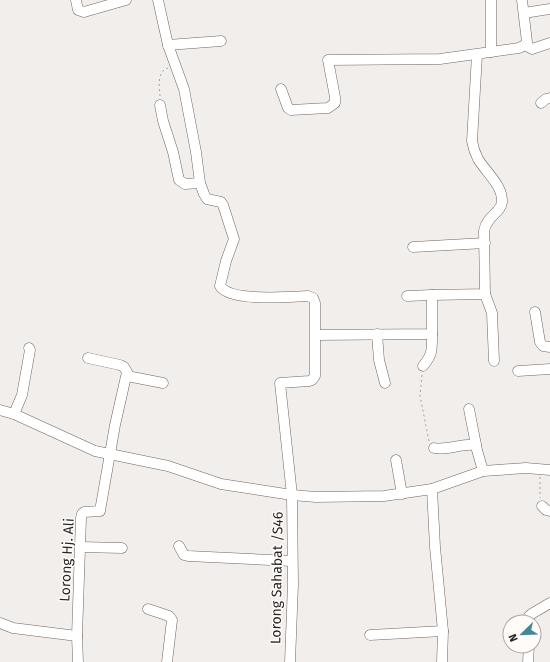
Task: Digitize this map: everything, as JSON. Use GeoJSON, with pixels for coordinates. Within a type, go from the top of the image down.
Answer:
{"type":"FeatureCollection","features":[{"type":"Feature","properties":{"kind":"street"},"geometry":{"type":"LineString","coordinates":[[76,0],[78,10],[82,12],[106,3],[126,0]]}},
{"type":"Feature","properties":{"kind":"street"},"geometry":{"type":"LineString","coordinates":[[158,0],[168,45],[184,89],[196,152],[200,183],[206,197],[221,202],[223,205],[234,235],[232,246],[220,281],[220,286],[222,289],[256,298],[310,297],[315,303],[316,335],[432,334]]}},
{"type":"Feature","properties":{"kind":"street"},"geometry":{"type":"LineString","coordinates":[[491,0],[491,52]]}},
{"type":"Feature","properties":{"kind":"street"},"geometry":{"type":"LineString","coordinates":[[522,0],[525,45]]}},
{"type":"Feature","properties":{"kind":"street"},"geometry":{"type":"LineString","coordinates":[[524,13],[550,10]]}},
{"type":"Feature","properties":{"kind":"street"},"geometry":{"type":"LineString","coordinates":[[168,45],[221,41]]}},
{"type":"Feature","properties":{"kind":"street"},"geometry":{"type":"LineString","coordinates":[[525,45],[532,49],[550,43]]}},
{"type":"Feature","properties":{"kind":"street"},"geometry":{"type":"LineString","coordinates":[[282,89],[288,108],[291,110],[328,108],[335,103],[335,97],[328,60],[440,59],[520,48],[525,45]]}},
{"type":"Feature","properties":{"kind":"street"},"geometry":{"type":"LineString","coordinates":[[477,55],[472,141],[473,149],[496,183],[501,194],[502,203],[500,208],[485,224],[485,294],[492,313],[494,361]]}},
{"type":"Feature","properties":{"kind":"street"},"geometry":{"type":"LineString","coordinates":[[160,105],[179,180],[185,184],[200,183]]}},
{"type":"Feature","properties":{"kind":"street"},"geometry":{"type":"LineString","coordinates":[[413,247],[485,243]]}},
{"type":"Feature","properties":{"kind":"street"},"geometry":{"type":"LineString","coordinates":[[407,296],[485,294]]}},
{"type":"Feature","properties":{"kind":"street"},"geometry":{"type":"LineString","coordinates":[[423,366],[430,358],[432,352],[432,295]]}},
{"type":"Feature","properties":{"kind":"street"},"geometry":{"type":"LineString","coordinates":[[535,312],[540,342],[543,346],[550,347]]}},
{"type":"Feature","properties":{"kind":"street"},"geometry":{"type":"LineString","coordinates":[[377,334],[379,360],[385,383]]}},
{"type":"Feature","properties":{"kind":"street","name":"Lorong Sahabat /S46"},"geometry":{"type":"LineString","coordinates":[[290,662],[292,623],[292,495],[280,383],[308,381],[312,380],[315,376],[316,335]]}},
{"type":"Feature","properties":{"kind":"street"},"geometry":{"type":"LineString","coordinates":[[14,414],[22,395],[30,350],[29,348]]}},
{"type":"Feature","properties":{"kind":"street"},"geometry":{"type":"LineString","coordinates":[[88,358],[120,364],[127,372],[110,454]]}},
{"type":"Feature","properties":{"kind":"street"},"geometry":{"type":"LineString","coordinates":[[518,371],[550,369]]}},
{"type":"Feature","properties":{"kind":"street"},"geometry":{"type":"LineString","coordinates":[[127,376],[163,383]]}},
{"type":"Feature","properties":{"kind":"street"},"geometry":{"type":"LineString","coordinates":[[469,409],[483,471]]}},
{"type":"Feature","properties":{"kind":"street"},"geometry":{"type":"LineString","coordinates":[[0,410],[14,414],[95,451],[168,466],[221,484],[292,495],[316,497],[369,497],[402,494],[432,489],[483,471],[526,468],[545,470]]}},
{"type":"Feature","properties":{"kind":"street"},"geometry":{"type":"LineString","coordinates":[[434,448],[439,449],[468,444],[476,445]]}},
{"type":"Feature","properties":{"kind":"street","name":"Lorong Hj. Ali"},"geometry":{"type":"LineString","coordinates":[[78,662],[77,636],[82,514],[84,512],[100,512],[110,454]]}},
{"type":"Feature","properties":{"kind":"street"},"geometry":{"type":"LineString","coordinates":[[396,460],[402,494]]}},
{"type":"Feature","properties":{"kind":"street"},"geometry":{"type":"LineString","coordinates":[[432,489],[442,631],[442,662]]}},
{"type":"Feature","properties":{"kind":"street"},"geometry":{"type":"LineString","coordinates":[[179,546],[184,555],[188,556],[292,561]]}},
{"type":"Feature","properties":{"kind":"street"},"geometry":{"type":"LineString","coordinates":[[80,547],[122,548]]}},
{"type":"Feature","properties":{"kind":"street"},"geometry":{"type":"LineString","coordinates":[[532,614],[550,603]]}},
{"type":"Feature","properties":{"kind":"street"},"geometry":{"type":"LineString","coordinates":[[148,609],[169,616],[172,620],[167,662]]}},
{"type":"Feature","properties":{"kind":"street"},"geometry":{"type":"LineString","coordinates":[[0,623],[13,628],[77,636]]}},
{"type":"Feature","properties":{"kind":"street"},"geometry":{"type":"LineString","coordinates":[[370,635],[442,631]]}},
{"type":"Feature","properties":{"kind":"path"},"geometry":{"type":"LineString","coordinates":[[160,105],[159,89],[162,72],[164,69],[176,66]]}},
{"type":"Feature","properties":{"kind":"path"},"geometry":{"type":"LineString","coordinates":[[423,366],[420,396],[430,445],[434,448]]}},
{"type":"Feature","properties":{"kind":"path"},"geometry":{"type":"LineString","coordinates":[[545,470],[540,499],[546,508]]}}]}
